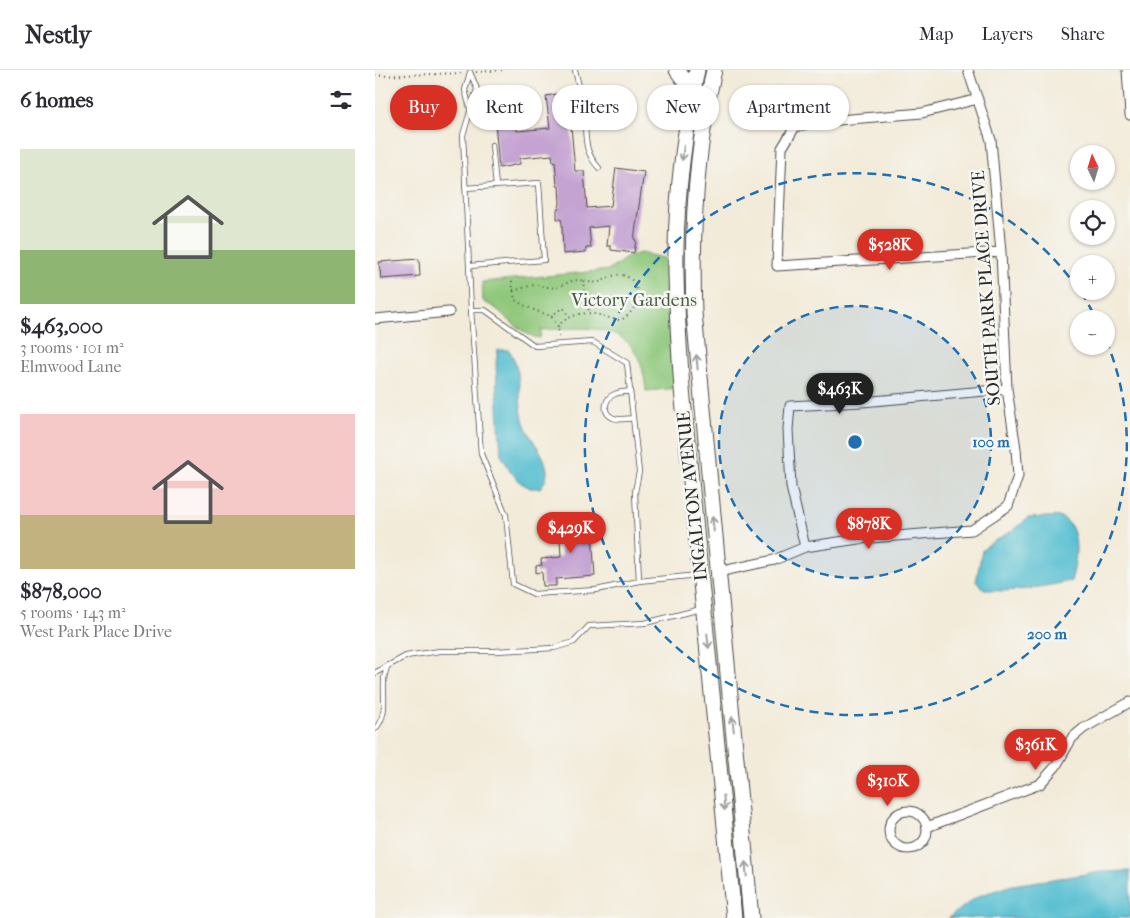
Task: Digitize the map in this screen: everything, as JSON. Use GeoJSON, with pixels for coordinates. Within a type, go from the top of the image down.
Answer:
{"type":"FeatureCollection","features":[{"type":"Feature","properties":{"kind":"main road"},"geometry":{"type":"LineString","coordinates":[[677,70],[688,85]]}},
{"type":"Feature","properties":{"kind":"main road","name":"INGALTON AVENUE"},"geometry":{"type":"LineString","coordinates":[[694,85],[697,70]]}},
{"type":"Feature","properties":{"kind":"main road","name":"INGALTON AVENUE"},"geometry":{"type":"LineString","coordinates":[[714,70],[702,135],[697,176],[693,280],[697,354],[751,918]]}},
{"type":"Feature","properties":{"kind":"main road","name":"INGALTON AVENUE"},"geometry":{"type":"LineString","coordinates":[[687,130],[677,212],[676,289],[682,389],[734,918]]}},
{"type":"Feature","properties":{"kind":"main road"},"geometry":{"type":"LineString","coordinates":[[701,575],[718,572]]}},
{"type":"Feature","properties":{"kind":"street","name":"SOUTH PARK PLACE DRIVE"},"geometry":{"type":"LineString","coordinates":[[805,547],[858,539],[972,530],[1009,506],[1018,476],[1007,390],[1001,252],[991,140],[968,70]]}},
{"type":"Feature","properties":{"kind":"street"},"geometry":{"type":"LineString","coordinates":[[1127,70],[1130,114]]}},
{"type":"Feature","properties":{"kind":"street"},"geometry":{"type":"LineString","coordinates":[[978,99],[922,114],[815,122],[795,127],[782,148],[777,266],[1001,252]]}},
{"type":"Feature","properties":{"kind":"street"},"geometry":{"type":"LineString","coordinates":[[375,319],[449,312]]}},
{"type":"Feature","properties":{"kind":"street"},"geometry":{"type":"LineString","coordinates":[[718,572],[774,560],[805,547],[791,487],[788,429],[790,406],[1007,390]]}},
{"type":"Feature","properties":{"kind":"street"},"geometry":{"type":"LineString","coordinates":[[927,827],[1040,784],[1056,766],[1072,738],[1084,728],[1130,702]]}},
{"type":"Feature","properties":{"kind":"street"},"geometry":{"type":"LineString","coordinates":[[905,812],[916,813],[925,821],[927,827],[925,839],[920,844],[909,849],[896,845],[890,834],[891,822],[899,814],[905,812]]}},
{"type":"Feature","properties":{"kind":"lane"},"geometry":{"type":"LineString","coordinates":[[575,70],[584,112],[587,148],[591,159],[599,168]]}},
{"type":"Feature","properties":{"kind":"lane"},"geometry":{"type":"LineString","coordinates":[[470,71],[475,85]]}},
{"type":"Feature","properties":{"kind":"lane"},"geometry":{"type":"LineString","coordinates":[[467,96],[465,90],[470,71]]}},
{"type":"Feature","properties":{"kind":"lane"},"geometry":{"type":"LineString","coordinates":[[467,122],[463,135],[465,188],[481,454],[506,515],[513,584],[534,594],[596,590],[639,581],[701,575]]}},
{"type":"Feature","properties":{"kind":"lane"},"geometry":{"type":"LineString","coordinates":[[492,145],[496,186]]}},
{"type":"Feature","properties":{"kind":"lane"},"geometry":{"type":"LineString","coordinates":[[465,188],[539,183],[544,260],[469,266]]}},
{"type":"Feature","properties":{"kind":"lane"},"geometry":{"type":"LineString","coordinates":[[471,310],[485,310],[535,346],[593,342],[627,362],[639,472],[635,492],[639,581]]}},
{"type":"Feature","properties":{"kind":"lane"},"geometry":{"type":"LineString","coordinates":[[631,391],[615,394],[608,398],[606,405],[607,412],[611,417],[618,419],[633,418]]}},
{"type":"Feature","properties":{"kind":"lane"},"geometry":{"type":"LineString","coordinates":[[375,673],[406,656],[440,651],[554,648],[574,642],[589,626],[645,622],[705,608]]}},
{"type":"Feature","properties":{"kind":"lane"},"geometry":{"type":"LineString","coordinates":[[375,729],[382,720],[385,708],[384,678],[388,665]]}},
{"type":"Feature","properties":{"kind":"path"},"geometry":{"type":"LineString","coordinates":[[375,76],[506,70]]}},
{"type":"Feature","properties":{"kind":"path"},"geometry":{"type":"LineString","coordinates":[[513,290],[537,285],[547,288],[557,287],[574,279],[592,283],[600,282],[619,274],[631,279],[638,291],[634,309],[621,320],[613,320],[589,313],[569,318],[560,323],[558,327]]}},
{"type":"Feature","properties":{"kind":"path"},"geometry":{"type":"LineString","coordinates":[[512,281],[515,300],[531,309],[551,316],[558,327],[559,337]]}},
{"type":"Feature","properties":{"kind":"path"},"geometry":{"type":"LineString","coordinates":[[584,281],[583,292],[589,304],[589,313]]}},
{"type":"Feature","properties":{"kind":"path"},"geometry":{"type":"LineString","coordinates":[[551,316],[561,309],[565,310],[569,318]]}},
{"type":"Feature","properties":{"kind":"green space","name":"Victory Gardens"},"geometry":{"type":"Polygon","coordinates":[[[641,253],[672,262],[678,388],[646,391],[642,368],[635,352],[625,340],[612,333],[580,328],[541,330],[540,338],[534,337],[483,301],[482,282],[609,270],[629,256],[641,253]]]}},
{"type":"Feature","properties":{"kind":"water"},"geometry":{"type":"Polygon","coordinates":[[[498,350],[509,350],[517,368],[522,416],[546,464],[547,475],[540,488],[530,488],[521,483],[511,472],[501,455],[496,362],[498,350]]]}},
{"type":"Feature","properties":{"kind":"water"},"geometry":{"type":"Polygon","coordinates":[[[1059,517],[1067,521],[1072,527],[1075,536],[1076,555],[1071,581],[1028,589],[1003,591],[985,589],[976,582],[982,550],[1017,528],[1027,518],[1059,517]]]}},
{"type":"Feature","properties":{"kind":"water"},"geometry":{"type":"Polygon","coordinates":[[[1130,871],[1130,918],[948,918],[978,896],[1012,885],[1100,872],[1130,871]]]}},
{"type":"Feature","properties":{"kind":"building"},"geometry":{"type":"Polygon","coordinates":[[[552,95],[552,130],[571,130],[575,171],[584,171],[587,208],[611,206],[616,168],[644,172],[634,239],[636,240],[634,253],[611,250],[611,246],[607,246],[609,226],[589,228],[591,248],[586,248],[586,252],[563,254],[562,224],[561,219],[557,219],[557,209],[559,209],[560,203],[559,186],[557,186],[555,161],[553,161],[552,155],[520,158],[520,164],[499,168],[496,130],[517,131],[550,128],[546,96],[552,95]]]}},
{"type":"Feature","properties":{"kind":"building"},"geometry":{"type":"Polygon","coordinates":[[[419,259],[420,276],[381,279],[379,262],[419,259]]]}},
{"type":"Feature","properties":{"kind":"building"},"geometry":{"type":"Polygon","coordinates":[[[591,520],[595,576],[556,579],[556,586],[543,586],[542,572],[536,573],[536,566],[542,565],[541,559],[561,557],[559,522],[591,520]]]}}]}
